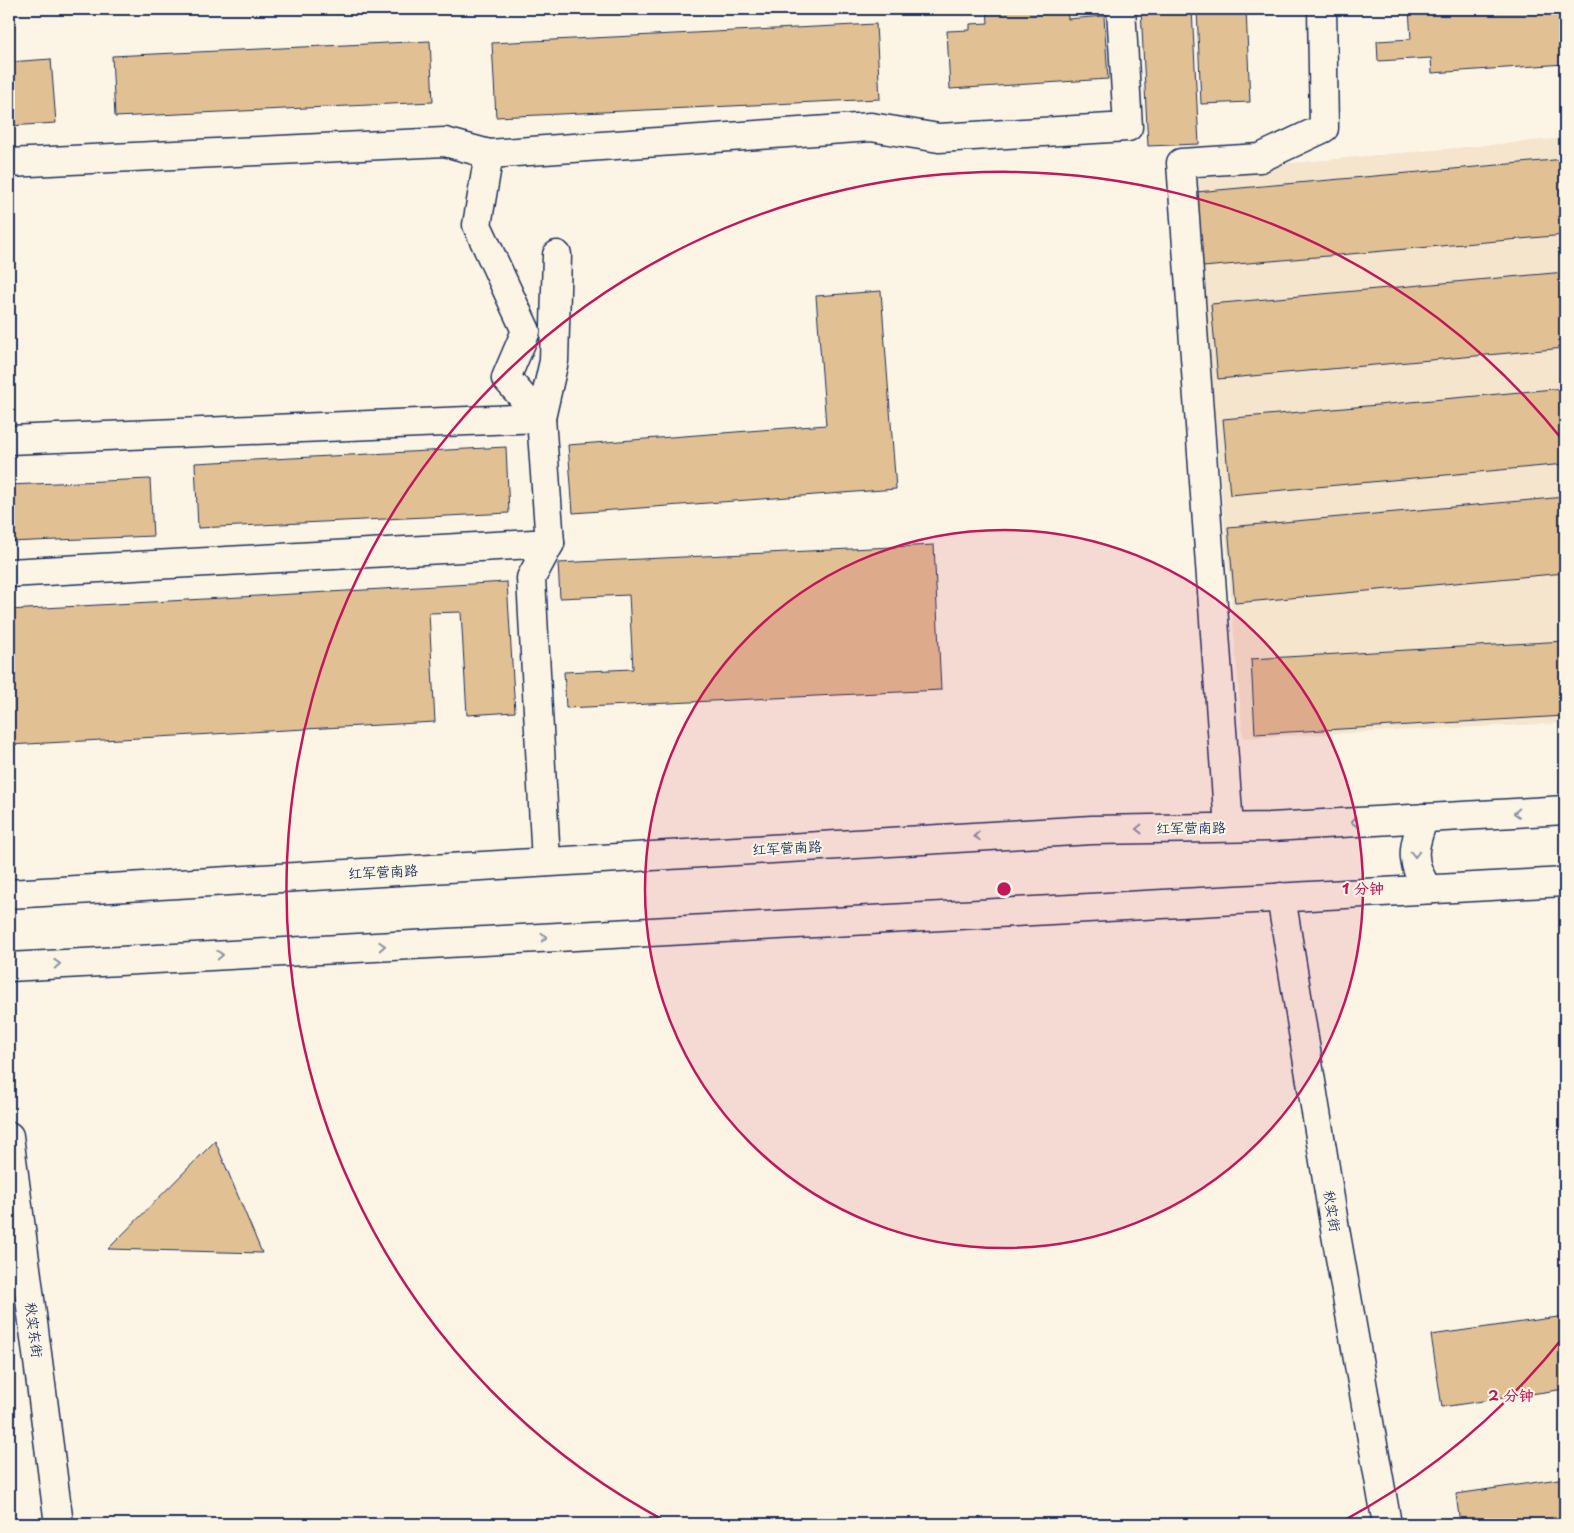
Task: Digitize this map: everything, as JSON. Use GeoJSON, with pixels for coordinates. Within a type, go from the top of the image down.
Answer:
{"type":"FeatureCollection","features":[{"type":"Feature","properties":{"kind":"street"},"geometry":{"type":"LineString","coordinates":[[9,163],[445,142],[488,154],[871,127],[939,138],[1128,127],[1121,9]]}},
{"type":"Feature","properties":{"kind":"street"},"geometry":{"type":"LineString","coordinates":[[1229,827],[1181,163],[1260,158],[1324,128],[1322,9]]}},
{"type":"Feature","properties":{"kind":"street"},"geometry":{"type":"LineString","coordinates":[[488,154],[477,225],[526,331],[506,378],[541,418]]}},
{"type":"Feature","properties":{"kind":"street"},"geometry":{"type":"LineString","coordinates":[[546,862],[531,578],[550,543],[541,418],[554,361],[557,255]]}},
{"type":"Feature","properties":{"kind":"street"},"geometry":{"type":"LineString","coordinates":[[9,440],[541,418]]}},
{"type":"Feature","properties":{"kind":"street"},"geometry":{"type":"LineString","coordinates":[[9,573],[550,543]]}},
{"type":"Feature","properties":{"kind":"street","name":"红军营南路"},"geometry":{"type":"LineString","coordinates":[[9,894],[1092,830],[1271,827],[1565,810]]}},
{"type":"Feature","properties":{"kind":"street"},"geometry":{"type":"LineString","coordinates":[[1424,818],[1415,842],[1415,864],[1420,878],[1428,889]]}},
{"type":"Feature","properties":{"kind":"street"},"geometry":{"type":"LineString","coordinates":[[9,967],[1565,882]]}},
{"type":"Feature","properties":{"kind":"street","name":"秋实街"},"geometry":{"type":"LineString","coordinates":[[1281,897],[1335,1229],[1386,1524]]}},
{"type":"Feature","properties":{"kind":"street","name":"秋实东街"},"geometry":{"type":"LineString","coordinates":[[9,1136],[59,1524]]}},
{"type":"Feature","properties":{"kind":"shaded area"},"geometry":{"type":"Polygon","coordinates":[[[1565,138],[1565,723],[1243,738],[1194,172],[1565,138]]]}},
{"type":"Feature","properties":{"kind":"building"},"geometry":{"type":"Polygon","coordinates":[[[987,9],[1067,9],[1068,19],[1104,16],[1108,79],[950,89],[947,31],[970,30],[970,24],[988,23],[987,9]]]}},
{"type":"Feature","properties":{"kind":"building"},"geometry":{"type":"Polygon","coordinates":[[[1141,9],[1192,9],[1199,144],[1148,146],[1141,9]]]}},
{"type":"Feature","properties":{"kind":"building"},"geometry":{"type":"Polygon","coordinates":[[[1197,9],[1246,9],[1250,102],[1201,104],[1197,9]]]}},
{"type":"Feature","properties":{"kind":"building"},"geometry":{"type":"Polygon","coordinates":[[[1409,9],[1565,9],[1565,64],[1432,73],[1431,58],[1378,61],[1377,41],[1411,39],[1409,9]]]}},
{"type":"Feature","properties":{"kind":"building"},"geometry":{"type":"Polygon","coordinates":[[[876,24],[880,99],[496,117],[492,43],[876,24]]]}},
{"type":"Feature","properties":{"kind":"building"},"geometry":{"type":"Polygon","coordinates":[[[430,41],[433,102],[115,117],[112,56],[430,41]]]}},
{"type":"Feature","properties":{"kind":"building"},"geometry":{"type":"Polygon","coordinates":[[[51,59],[56,123],[9,126],[9,62],[51,59]]]}},
{"type":"Feature","properties":{"kind":"building"},"geometry":{"type":"Polygon","coordinates":[[[1565,159],[1565,235],[1203,267],[1196,192],[1565,159]]]}},
{"type":"Feature","properties":{"kind":"building"},"geometry":{"type":"Polygon","coordinates":[[[1565,272],[1565,348],[1218,379],[1211,304],[1565,272]]]}},
{"type":"Feature","properties":{"kind":"building"},"geometry":{"type":"Polygon","coordinates":[[[881,291],[896,489],[573,513],[568,445],[826,425],[816,296],[881,291]]]}},
{"type":"Feature","properties":{"kind":"building"},"geometry":{"type":"Polygon","coordinates":[[[1565,388],[1565,464],[1230,495],[1223,419],[1565,388]]]}},
{"type":"Feature","properties":{"kind":"building"},"geometry":{"type":"Polygon","coordinates":[[[506,447],[509,513],[198,528],[195,463],[506,447]]]}},
{"type":"Feature","properties":{"kind":"building"},"geometry":{"type":"Polygon","coordinates":[[[150,479],[153,536],[9,542],[9,485],[150,479]]]}},
{"type":"Feature","properties":{"kind":"building"},"geometry":{"type":"Polygon","coordinates":[[[1565,497],[1565,573],[1235,603],[1228,527],[1565,497]]]}},
{"type":"Feature","properties":{"kind":"building"},"geometry":{"type":"Polygon","coordinates":[[[934,545],[941,690],[566,708],[564,672],[633,669],[629,595],[560,598],[558,563],[934,545]]]}},
{"type":"Feature","properties":{"kind":"building"},"geometry":{"type":"Polygon","coordinates":[[[507,582],[515,712],[467,715],[461,612],[429,613],[435,722],[9,745],[9,610],[507,582]]]}},
{"type":"Feature","properties":{"kind":"building"},"geometry":{"type":"Polygon","coordinates":[[[1565,641],[1565,716],[1255,734],[1251,659],[1565,641]]]}},
{"type":"Feature","properties":{"kind":"building"},"geometry":{"type":"Polygon","coordinates":[[[215,1141],[262,1253],[108,1249],[215,1141]]]}},
{"type":"Feature","properties":{"kind":"building"},"geometry":{"type":"Polygon","coordinates":[[[1565,1316],[1565,1389],[1442,1407],[1431,1335],[1565,1316]]]}},
{"type":"Feature","properties":{"kind":"building"},"geometry":{"type":"Polygon","coordinates":[[[1565,1478],[1565,1524],[1460,1524],[1456,1494],[1565,1478]]]}}]}
